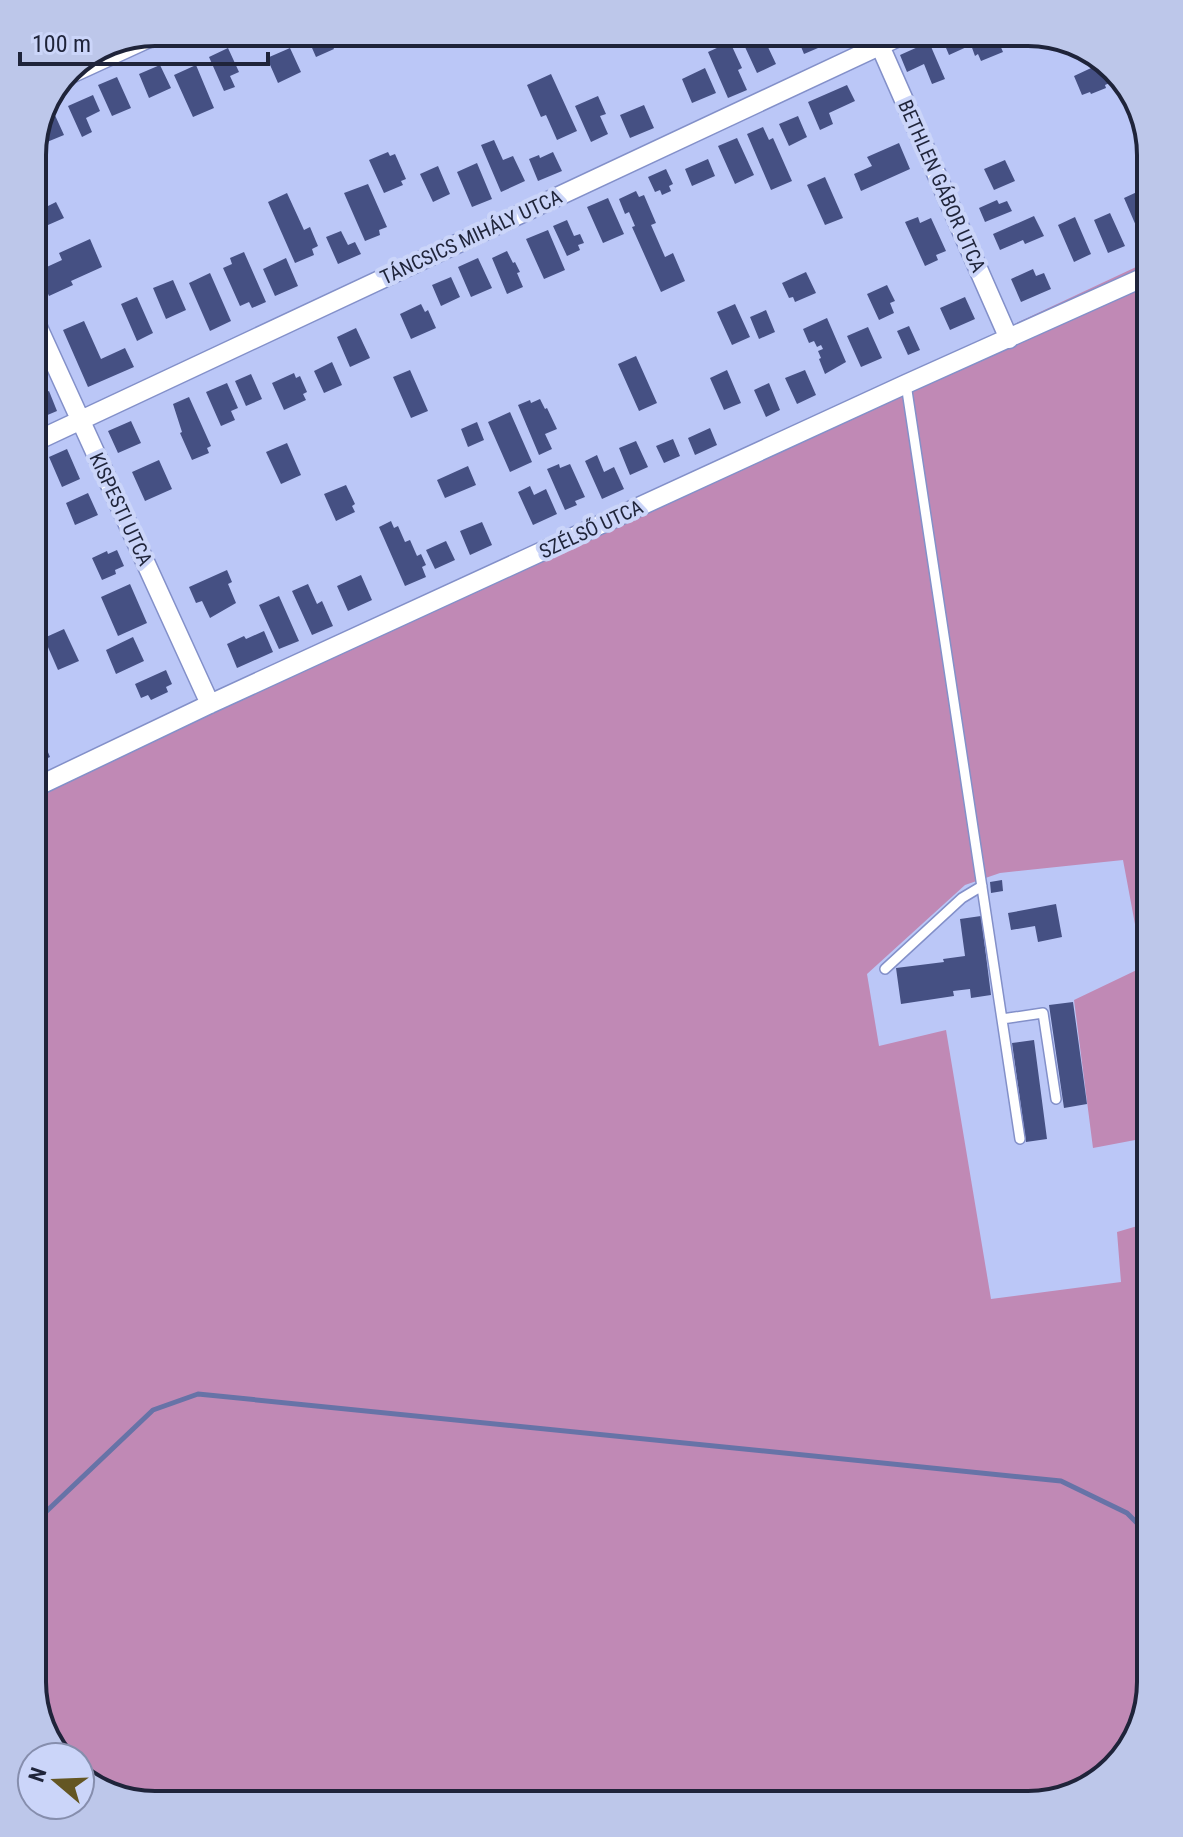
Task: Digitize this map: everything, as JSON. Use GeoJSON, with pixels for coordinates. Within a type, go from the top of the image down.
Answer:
{"type":"FeatureCollection","features":[{"type":"Feature","properties":{"kind":"street","name":"TÁNCSICS MIHÁLY UTCA"},"geometry":{"type":"LineString","coordinates":[[46,436],[863,46]]}},
{"type":"Feature","properties":{"kind":"street","name":"BETHLEN GÁBOR UTCA"},"geometry":{"type":"LineString","coordinates":[[881,46],[1009,339]]}},
{"type":"Feature","properties":{"kind":"street","name":"SZÉLSŐ UTCA"},"geometry":{"type":"LineString","coordinates":[[46,782],[210,704],[1137,280]]}},
{"type":"Feature","properties":{"kind":"street","name":"KISPESTI UTCA"},"geometry":{"type":"LineString","coordinates":[[46,344],[210,704]]}},
{"type":"Feature","properties":{"kind":"lane"},"geometry":{"type":"LineString","coordinates":[[906,384],[1020,1139]]}},
{"type":"Feature","properties":{"kind":"lane"},"geometry":{"type":"LineString","coordinates":[[885,969],[962,898],[982,886]]}},
{"type":"Feature","properties":{"kind":"lane"},"geometry":{"type":"LineString","coordinates":[[1002,1019],[1043,1013],[1056,1099]]}},
{"type":"Feature","properties":{"kind":"shaded area"},"geometry":{"type":"Polygon","coordinates":[[[1137,267],[1137,935],[1123,860],[1000,873],[965,885],[867,974],[879,1046],[946,1030],[991,1299],[1121,1282],[1117,1232],[1137,1226],[1137,1682],[1129,1724],[1114,1748],[1100,1764],[1076,1780],[1049,1789],[1028,1791],[148,1791],[120,1785],[96,1774],[96,1741],[63,1741],[52,1717],[46,1682],[46,778],[1137,267]]]}},
{"type":"Feature","properties":{"kind":"shaded area"},"geometry":{"type":"Polygon","coordinates":[[[1137,970],[1137,1140],[1093,1148],[1074,1000],[1137,970]]]}},
{"type":"Feature","properties":{"kind":"building"},"geometry":{"type":"Polygon","coordinates":[[[311,46],[333,46],[334,49],[316,57],[311,46]]]}},
{"type":"Feature","properties":{"kind":"building"},"geometry":{"type":"Polygon","coordinates":[[[721,46],[732,46],[742,68],[738,70],[747,90],[728,98],[708,52],[721,46]]]}},
{"type":"Feature","properties":{"kind":"building"},"geometry":{"type":"Polygon","coordinates":[[[745,46],[767,46],[776,64],[757,73],[745,46]]]}},
{"type":"Feature","properties":{"kind":"building"},"geometry":{"type":"Polygon","coordinates":[[[801,46],[823,46],[804,54],[801,46]]]}},
{"type":"Feature","properties":{"kind":"building"},"geometry":{"type":"Polygon","coordinates":[[[920,46],[931,46],[945,79],[932,84],[924,64],[907,72],[900,55],[920,46]]]}},
{"type":"Feature","properties":{"kind":"building"},"geometry":{"type":"Polygon","coordinates":[[[945,46],[969,46],[949,55],[945,46]]]}},
{"type":"Feature","properties":{"kind":"building"},"geometry":{"type":"Polygon","coordinates":[[[971,46],[1000,46],[1003,52],[981,61],[978,54],[975,56],[971,46]]]}},
{"type":"Feature","properties":{"kind":"building"},"geometry":{"type":"Polygon","coordinates":[[[228,48],[239,72],[230,76],[235,87],[224,91],[209,57],[228,48]]]}},
{"type":"Feature","properties":{"kind":"building"},"geometry":{"type":"Polygon","coordinates":[[[290,48],[301,72],[278,83],[267,58],[290,48]]]}},
{"type":"Feature","properties":{"kind":"building"},"geometry":{"type":"Polygon","coordinates":[[[160,65],[171,88],[149,98],[139,74],[160,65]]]}},
{"type":"Feature","properties":{"kind":"building"},"geometry":{"type":"Polygon","coordinates":[[[196,65],[214,108],[193,117],[174,75],[196,65]]]}},
{"type":"Feature","properties":{"kind":"building"},"geometry":{"type":"Polygon","coordinates":[[[1093,67],[1110,83],[1105,85],[1106,88],[1082,95],[1074,76],[1093,67]]]}},
{"type":"Feature","properties":{"kind":"building"},"geometry":{"type":"Polygon","coordinates":[[[705,68],[716,93],[692,103],[682,79],[705,68]]]}},
{"type":"Feature","properties":{"kind":"building"},"geometry":{"type":"Polygon","coordinates":[[[551,74],[577,131],[557,140],[546,115],[541,117],[527,85],[551,74]]]}},
{"type":"Feature","properties":{"kind":"building"},"geometry":{"type":"Polygon","coordinates":[[[117,77],[131,108],[112,116],[98,85],[117,77]]]}},
{"type":"Feature","properties":{"kind":"building"},"geometry":{"type":"Polygon","coordinates":[[[847,85],[855,101],[829,113],[833,124],[820,130],[808,102],[847,85]]]}},
{"type":"Feature","properties":{"kind":"building"},"geometry":{"type":"Polygon","coordinates":[[[93,95],[100,111],[86,118],[92,132],[82,137],[68,106],[93,95]]]}},
{"type":"Feature","properties":{"kind":"building"},"geometry":{"type":"Polygon","coordinates":[[[598,96],[606,114],[600,116],[608,134],[591,142],[575,106],[598,96]]]}},
{"type":"Feature","properties":{"kind":"building"},"geometry":{"type":"Polygon","coordinates":[[[644,105],[654,128],[630,138],[620,115],[644,105]]]}},
{"type":"Feature","properties":{"kind":"building"},"geometry":{"type":"Polygon","coordinates":[[[54,113],[64,135],[47,142],[48,134],[54,113]]]}},
{"type":"Feature","properties":{"kind":"building"},"geometry":{"type":"Polygon","coordinates":[[[798,116],[807,137],[789,146],[779,124],[798,116]]]}},
{"type":"Feature","properties":{"kind":"building"},"geometry":{"type":"Polygon","coordinates":[[[763,127],[769,140],[773,138],[792,181],[771,190],[747,134],[763,127]]]}},
{"type":"Feature","properties":{"kind":"building"},"geometry":{"type":"Polygon","coordinates":[[[737,138],[754,175],[735,184],[718,146],[737,138]]]}},
{"type":"Feature","properties":{"kind":"building"},"geometry":{"type":"Polygon","coordinates":[[[494,140],[503,160],[513,156],[525,181],[501,192],[481,145],[494,140]]]}},
{"type":"Feature","properties":{"kind":"building"},"geometry":{"type":"Polygon","coordinates":[[[899,143],[910,169],[861,191],[854,174],[872,166],[867,157],[899,143]]]}},
{"type":"Feature","properties":{"kind":"building"},"geometry":{"type":"Polygon","coordinates":[[[388,152],[390,156],[395,154],[406,179],[401,181],[403,185],[384,193],[369,160],[388,152]]]}},
{"type":"Feature","properties":{"kind":"building"},"geometry":{"type":"Polygon","coordinates":[[[553,152],[562,171],[538,181],[529,159],[553,152]]]}},
{"type":"Feature","properties":{"kind":"building"},"geometry":{"type":"Polygon","coordinates":[[[708,159],[715,176],[692,186],[685,169],[708,159]]]}},
{"type":"Feature","properties":{"kind":"building"},"geometry":{"type":"Polygon","coordinates":[[[1005,160],[1015,181],[994,190],[984,169],[1005,160]]]}},
{"type":"Feature","properties":{"kind":"building"},"geometry":{"type":"Polygon","coordinates":[[[477,163],[492,199],[472,207],[457,172],[477,163]]]}},
{"type":"Feature","properties":{"kind":"building"},"geometry":{"type":"Polygon","coordinates":[[[438,166],[450,194],[433,202],[420,174],[438,166]]]}},
{"type":"Feature","properties":{"kind":"building"},"geometry":{"type":"Polygon","coordinates":[[[666,169],[673,184],[669,186],[671,191],[662,195],[660,190],[655,192],[648,177],[666,169]]]}},
{"type":"Feature","properties":{"kind":"building"},"geometry":{"type":"Polygon","coordinates":[[[825,177],[843,218],[825,225],[807,185],[825,177]]]}},
{"type":"Feature","properties":{"kind":"building"},"geometry":{"type":"Polygon","coordinates":[[[368,184],[387,227],[379,230],[380,235],[365,241],[344,193],[368,184]]]}},
{"type":"Feature","properties":{"kind":"building"},"geometry":{"type":"Polygon","coordinates":[[[636,191],[639,197],[644,195],[656,223],[651,225],[665,257],[673,253],[685,281],[661,292],[632,227],[635,226],[629,212],[625,214],[619,199],[636,191]]]}},
{"type":"Feature","properties":{"kind":"building"},"geometry":{"type":"Polygon","coordinates":[[[1137,192],[1137,228],[1124,198],[1137,192]]]}},
{"type":"Feature","properties":{"kind":"building"},"geometry":{"type":"Polygon","coordinates":[[[287,193],[304,230],[310,227],[318,246],[312,249],[314,255],[295,263],[268,202],[287,193]]]}},
{"type":"Feature","properties":{"kind":"building"},"geometry":{"type":"Polygon","coordinates":[[[608,198],[624,234],[603,243],[587,207],[608,198]]]}},
{"type":"Feature","properties":{"kind":"building"},"geometry":{"type":"Polygon","coordinates":[[[997,200],[999,204],[1007,201],[1012,211],[985,222],[979,208],[997,200]]]}},
{"type":"Feature","properties":{"kind":"building"},"geometry":{"type":"Polygon","coordinates":[[[56,202],[64,218],[46,226],[46,207],[56,202]]]}},
{"type":"Feature","properties":{"kind":"building"},"geometry":{"type":"Polygon","coordinates":[[[1110,213],[1125,246],[1108,253],[1094,220],[1110,213]]]}},
{"type":"Feature","properties":{"kind":"building"},"geometry":{"type":"Polygon","coordinates":[[[1034,216],[1044,236],[1025,244],[1023,240],[1000,250],[993,234],[1034,216]]]}},
{"type":"Feature","properties":{"kind":"building"},"geometry":{"type":"Polygon","coordinates":[[[918,217],[920,223],[931,218],[946,251],[936,255],[938,260],[925,266],[905,222],[918,217]]]}},
{"type":"Feature","properties":{"kind":"building"},"geometry":{"type":"Polygon","coordinates":[[[1075,217],[1091,254],[1074,262],[1058,225],[1075,217]]]}},
{"type":"Feature","properties":{"kind":"building"},"geometry":{"type":"Polygon","coordinates":[[[567,220],[574,236],[580,234],[584,243],[578,245],[580,250],[567,256],[553,226],[567,220]]]}},
{"type":"Feature","properties":{"kind":"building"},"geometry":{"type":"Polygon","coordinates":[[[548,230],[565,270],[544,279],[526,239],[548,230]]]}},
{"type":"Feature","properties":{"kind":"building"},"geometry":{"type":"Polygon","coordinates":[[[341,231],[348,245],[355,242],[361,254],[338,264],[326,237],[341,231]]]}},
{"type":"Feature","properties":{"kind":"building"},"geometry":{"type":"Polygon","coordinates":[[[90,239],[102,267],[71,281],[73,285],[49,296],[46,267],[62,260],[59,253],[90,239]]]}},
{"type":"Feature","properties":{"kind":"building"},"geometry":{"type":"Polygon","coordinates":[[[507,251],[520,272],[517,273],[523,287],[507,294],[492,258],[507,251]]]}},
{"type":"Feature","properties":{"kind":"building"},"geometry":{"type":"Polygon","coordinates":[[[244,252],[266,302],[252,308],[249,302],[240,306],[223,268],[232,264],[230,258],[244,252]]]}},
{"type":"Feature","properties":{"kind":"building"},"geometry":{"type":"Polygon","coordinates":[[[286,258],[298,286],[275,296],[263,269],[286,258]]]}},
{"type":"Feature","properties":{"kind":"building"},"geometry":{"type":"Polygon","coordinates":[[[478,258],[492,288],[471,297],[458,267],[478,258]]]}},
{"type":"Feature","properties":{"kind":"building"},"geometry":{"type":"Polygon","coordinates":[[[1033,269],[1036,276],[1044,273],[1051,289],[1021,302],[1011,279],[1033,269]]]}},
{"type":"Feature","properties":{"kind":"building"},"geometry":{"type":"Polygon","coordinates":[[[806,272],[816,293],[795,302],[793,297],[789,298],[782,283],[806,272]]]}},
{"type":"Feature","properties":{"kind":"building"},"geometry":{"type":"Polygon","coordinates":[[[210,273],[231,321],[210,331],[189,283],[210,273]]]}},
{"type":"Feature","properties":{"kind":"building"},"geometry":{"type":"Polygon","coordinates":[[[451,277],[460,297],[441,306],[432,285],[451,277]]]}},
{"type":"Feature","properties":{"kind":"building"},"geometry":{"type":"Polygon","coordinates":[[[173,280],[186,310],[166,319],[153,288],[173,280]]]}},
{"type":"Feature","properties":{"kind":"building"},"geometry":{"type":"Polygon","coordinates":[[[887,285],[895,301],[890,303],[894,313],[879,320],[867,294],[887,285]]]}},
{"type":"Feature","properties":{"kind":"building"},"geometry":{"type":"Polygon","coordinates":[[[137,297],[153,333],[137,341],[121,304],[137,297]]]}},
{"type":"Feature","properties":{"kind":"building"},"geometry":{"type":"Polygon","coordinates":[[[965,297],[975,319],[950,330],[940,308],[965,297]]]}},
{"type":"Feature","properties":{"kind":"building"},"geometry":{"type":"Polygon","coordinates":[[[421,304],[425,312],[428,310],[436,328],[411,339],[400,314],[421,304]]]}},
{"type":"Feature","properties":{"kind":"building"},"geometry":{"type":"Polygon","coordinates":[[[735,304],[750,337],[732,345],[717,312],[735,304]]]}},
{"type":"Feature","properties":{"kind":"building"},"geometry":{"type":"Polygon","coordinates":[[[766,310],[775,332],[759,339],[750,317],[766,310]]]}},
{"type":"Feature","properties":{"kind":"building"},"geometry":{"type":"Polygon","coordinates":[[[827,318],[846,362],[825,374],[818,351],[823,349],[821,345],[817,347],[814,341],[809,343],[803,329],[827,318]]]}},
{"type":"Feature","properties":{"kind":"building"},"geometry":{"type":"Polygon","coordinates":[[[84,321],[101,359],[125,348],[134,367],[88,387],[63,330],[84,321]]]}},
{"type":"Feature","properties":{"kind":"building"},"geometry":{"type":"Polygon","coordinates":[[[909,326],[920,350],[908,355],[897,331],[909,326]]]}},
{"type":"Feature","properties":{"kind":"building"},"geometry":{"type":"Polygon","coordinates":[[[868,327],[882,358],[861,367],[847,336],[868,327]]]}},
{"type":"Feature","properties":{"kind":"building"},"geometry":{"type":"Polygon","coordinates":[[[356,328],[370,358],[350,367],[337,337],[356,328]]]}},
{"type":"Feature","properties":{"kind":"building"},"geometry":{"type":"Polygon","coordinates":[[[636,356],[657,403],[639,411],[618,364],[636,356]]]}},
{"type":"Feature","properties":{"kind":"building"},"geometry":{"type":"Polygon","coordinates":[[[332,362],[342,385],[324,393],[314,371],[332,362]]]}},
{"type":"Feature","properties":{"kind":"building"},"geometry":{"type":"Polygon","coordinates":[[[410,370],[428,411],[411,418],[393,377],[410,370]]]}},
{"type":"Feature","properties":{"kind":"building"},"geometry":{"type":"Polygon","coordinates":[[[727,370],[741,403],[724,410],[710,378],[727,370]]]}},
{"type":"Feature","properties":{"kind":"building"},"geometry":{"type":"Polygon","coordinates":[[[805,370],[816,395],[797,404],[785,378],[805,370]]]}},
{"type":"Feature","properties":{"kind":"building"},"geometry":{"type":"Polygon","coordinates":[[[294,373],[296,378],[300,376],[307,392],[303,394],[306,400],[284,410],[272,383],[294,373]]]}},
{"type":"Feature","properties":{"kind":"building"},"geometry":{"type":"Polygon","coordinates":[[[251,374],[262,399],[246,406],[235,381],[251,374]]]}},
{"type":"Feature","properties":{"kind":"building"},"geometry":{"type":"Polygon","coordinates":[[[227,383],[238,408],[231,411],[235,420],[221,426],[206,392],[227,383]]]}},
{"type":"Feature","properties":{"kind":"building"},"geometry":{"type":"Polygon","coordinates":[[[769,383],[780,410],[766,417],[754,390],[769,383]]]}},
{"type":"Feature","properties":{"kind":"building"},"geometry":{"type":"Polygon","coordinates":[[[49,391],[57,411],[46,416],[46,392],[49,391]]]}},
{"type":"Feature","properties":{"kind":"building"},"geometry":{"type":"Polygon","coordinates":[[[189,397],[211,446],[207,448],[209,453],[192,460],[180,433],[173,404],[189,397]]]}},
{"type":"Feature","properties":{"kind":"building"},"geometry":{"type":"Polygon","coordinates":[[[540,399],[557,429],[545,434],[552,449],[539,455],[518,405],[540,399]]]}},
{"type":"Feature","properties":{"kind":"building"},"geometry":{"type":"Polygon","coordinates":[[[510,412],[532,462],[510,472],[488,422],[510,412]]]}},
{"type":"Feature","properties":{"kind":"building"},"geometry":{"type":"Polygon","coordinates":[[[131,421],[141,443],[118,453],[108,431],[131,421]]]}},
{"type":"Feature","properties":{"kind":"building"},"geometry":{"type":"Polygon","coordinates":[[[477,422],[484,440],[468,447],[461,429],[477,422]]]}},
{"type":"Feature","properties":{"kind":"building"},"geometry":{"type":"Polygon","coordinates":[[[710,428],[717,445],[695,455],[688,438],[710,428]]]}},
{"type":"Feature","properties":{"kind":"building"},"geometry":{"type":"Polygon","coordinates":[[[673,439],[680,456],[664,463],[656,446],[673,439]]]}},
{"type":"Feature","properties":{"kind":"building"},"geometry":{"type":"Polygon","coordinates":[[[636,441],[648,467],[630,475],[619,448],[636,441]]]}},
{"type":"Feature","properties":{"kind":"building"},"geometry":{"type":"Polygon","coordinates":[[[287,443],[301,475],[281,484],[266,452],[287,443]]]}},
{"type":"Feature","properties":{"kind":"building"},"geometry":{"type":"Polygon","coordinates":[[[67,449],[80,479],[62,487],[49,457],[67,449]]]}},
{"type":"Feature","properties":{"kind":"building"},"geometry":{"type":"Polygon","coordinates":[[[597,455],[604,472],[614,467],[624,489],[602,499],[585,461],[597,455]]]}},
{"type":"Feature","properties":{"kind":"building"},"geometry":{"type":"Polygon","coordinates":[[[159,460],[172,489],[145,501],[132,472],[159,460]]]}},
{"type":"Feature","properties":{"kind":"building"},"geometry":{"type":"Polygon","coordinates":[[[559,464],[560,468],[570,464],[585,497],[565,510],[547,469],[559,464]]]}},
{"type":"Feature","properties":{"kind":"building"},"geometry":{"type":"Polygon","coordinates":[[[468,466],[476,485],[445,498],[437,480],[468,466]]]}},
{"type":"Feature","properties":{"kind":"building"},"geometry":{"type":"Polygon","coordinates":[[[346,485],[355,504],[352,506],[355,512],[336,521],[324,494],[346,485]]]}},
{"type":"Feature","properties":{"kind":"building"},"geometry":{"type":"Polygon","coordinates":[[[530,486],[534,495],[546,489],[557,514],[533,525],[518,492],[530,486]]]}},
{"type":"Feature","properties":{"kind":"building"},"geometry":{"type":"Polygon","coordinates":[[[88,493],[98,515],[75,525],[66,503],[88,493]]]}},
{"type":"Feature","properties":{"kind":"building"},"geometry":{"type":"Polygon","coordinates":[[[391,521],[394,528],[398,526],[405,542],[410,540],[417,556],[421,554],[426,565],[422,567],[426,577],[405,586],[379,527],[391,521]]]}},
{"type":"Feature","properties":{"kind":"building"},"geometry":{"type":"Polygon","coordinates":[[[482,522],[492,545],[470,555],[460,531],[482,522]]]}},
{"type":"Feature","properties":{"kind":"building"},"geometry":{"type":"Polygon","coordinates":[[[446,541],[455,560],[435,569],[426,550],[446,541]]]}},
{"type":"Feature","properties":{"kind":"building"},"geometry":{"type":"Polygon","coordinates":[[[117,550],[124,566],[115,570],[116,574],[102,580],[92,558],[117,550]]]}},
{"type":"Feature","properties":{"kind":"building"},"geometry":{"type":"Polygon","coordinates":[[[227,570],[232,582],[228,584],[236,603],[210,618],[202,601],[196,603],[189,587],[227,570]]]}},
{"type":"Feature","properties":{"kind":"building"},"geometry":{"type":"Polygon","coordinates":[[[361,575],[372,600],[348,611],[337,586],[361,575]]]}},
{"type":"Feature","properties":{"kind":"building"},"geometry":{"type":"Polygon","coordinates":[[[130,584],[147,623],[118,636],[101,597],[130,584]]]}},
{"type":"Feature","properties":{"kind":"building"},"geometry":{"type":"Polygon","coordinates":[[[308,584],[317,604],[322,601],[333,626],[312,635],[292,591],[308,584]]]}},
{"type":"Feature","properties":{"kind":"building"},"geometry":{"type":"Polygon","coordinates":[[[279,596],[299,641],[279,649],[259,605],[279,596]]]}},
{"type":"Feature","properties":{"kind":"building"},"geometry":{"type":"Polygon","coordinates":[[[64,629],[79,661],[58,670],[46,637],[64,629]]]}},
{"type":"Feature","properties":{"kind":"building"},"geometry":{"type":"Polygon","coordinates":[[[264,631],[273,652],[237,668],[227,644],[264,631]]]}},
{"type":"Feature","properties":{"kind":"building"},"geometry":{"type":"Polygon","coordinates":[[[133,637],[144,661],[116,674],[106,650],[133,637]]]}},
{"type":"Feature","properties":{"kind":"building"},"geometry":{"type":"Polygon","coordinates":[[[166,670],[172,684],[166,687],[168,692],[151,700],[148,695],[141,698],[135,684],[166,670]]]}},
{"type":"Feature","properties":{"kind":"building"},"geometry":{"type":"Polygon","coordinates":[[[1002,880],[1003,891],[991,893],[990,882],[1002,880]]]}},
{"type":"Feature","properties":{"kind":"building"},"geometry":{"type":"Polygon","coordinates":[[[1056,904],[1062,937],[1038,942],[1035,926],[1011,930],[1008,913],[1056,904]]]}},
{"type":"Feature","properties":{"kind":"building"},"geometry":{"type":"Polygon","coordinates":[[[981,916],[991,995],[971,998],[970,989],[953,991],[954,996],[901,1004],[896,968],[965,956],[960,919],[981,916]]]}},
{"type":"Feature","properties":{"kind":"building"},"geometry":{"type":"Polygon","coordinates":[[[1073,1002],[1087,1104],[1064,1108],[1049,1005],[1073,1002]]]}},
{"type":"Feature","properties":{"kind":"building"},"geometry":{"type":"Polygon","coordinates":[[[1034,1040],[1047,1139],[1026,1142],[1012,1043],[1034,1040]]]}},
{"type":"Feature","properties":{"kind":"waterway"},"geometry":{"type":"LineString","coordinates":[[46,1512],[153,1410],[198,1394],[1061,1481],[1127,1513],[1137,1523]]}}]}
